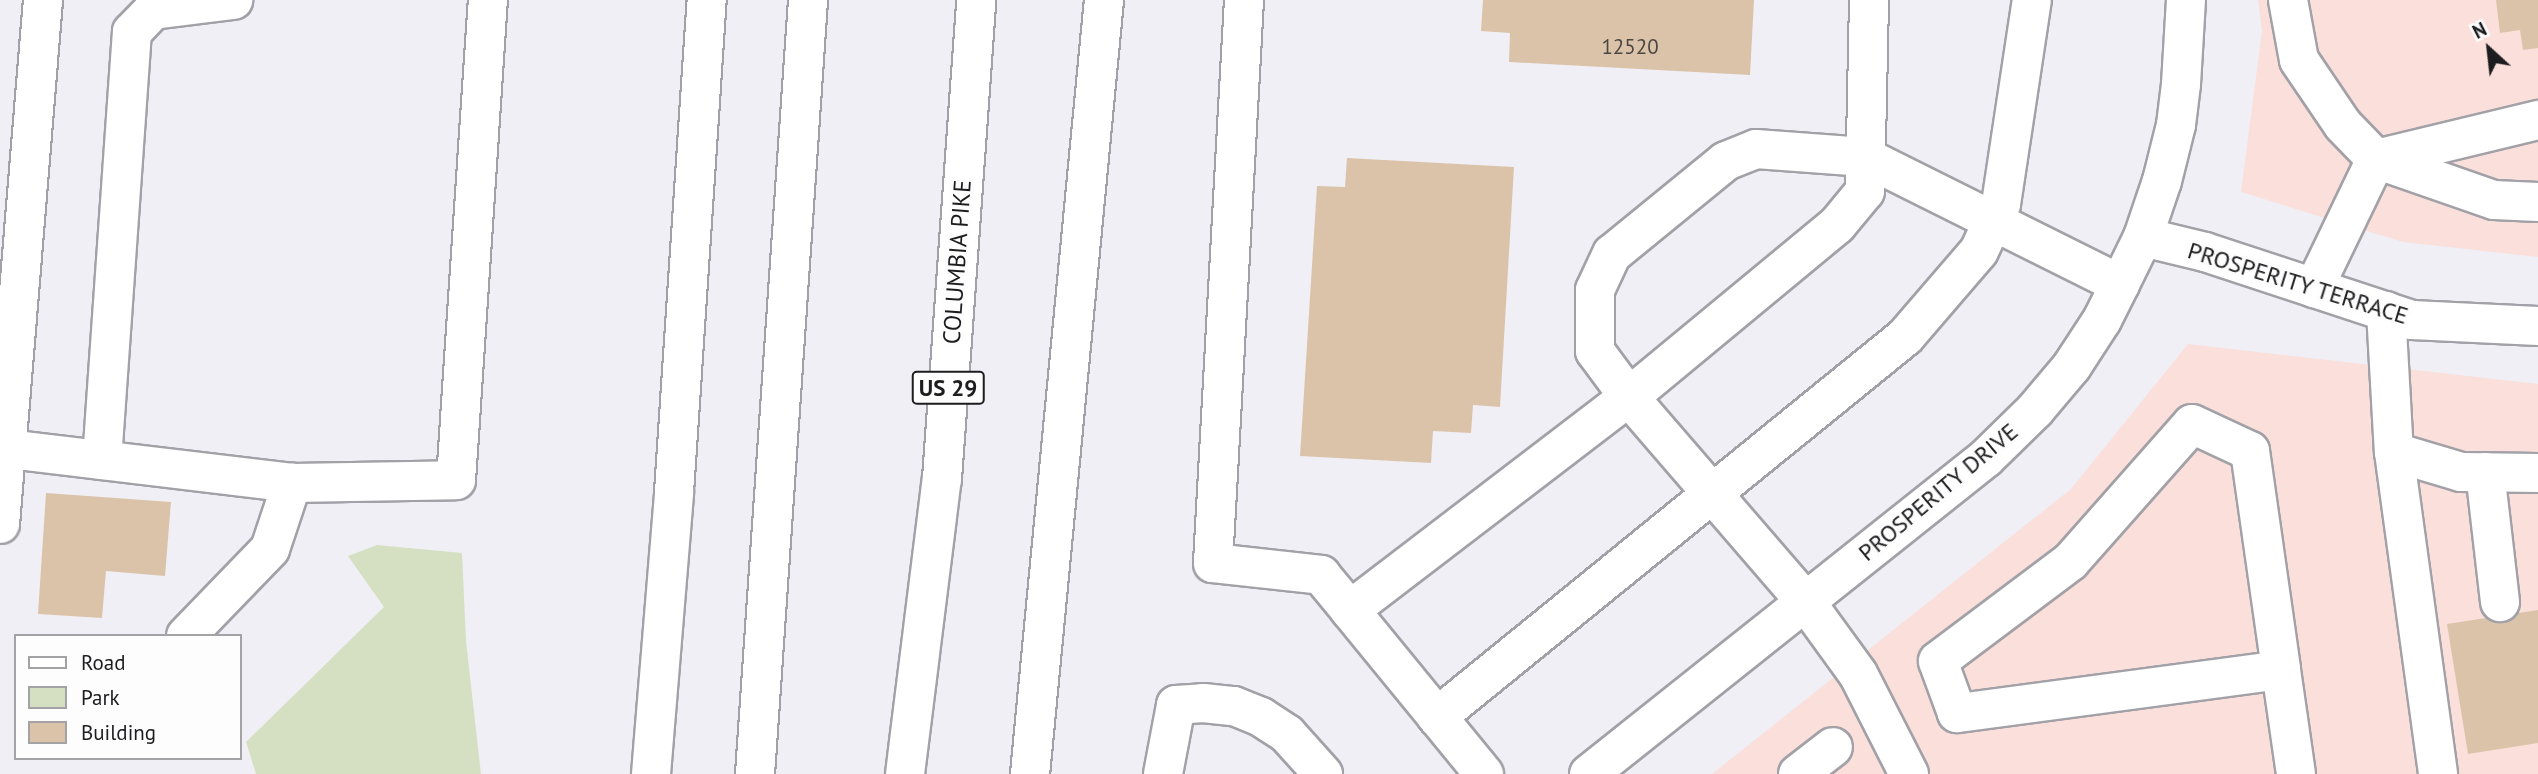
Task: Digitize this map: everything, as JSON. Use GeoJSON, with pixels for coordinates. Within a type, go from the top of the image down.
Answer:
{"type":"FeatureCollection","features":[{"type":"Feature","properties":{"kind":"main road"},"geometry":{"type":"LineString","coordinates":[[0,524],[3,448],[43,0]]}},
{"type":"Feature","properties":{"kind":"main road"},"geometry":{"type":"LineString","coordinates":[[102,460],[132,32],[153,10],[233,0]]}},
{"type":"Feature","properties":{"kind":"main road"},"geometry":{"type":"LineString","coordinates":[[3,448],[292,483],[456,480],[488,0]]}},
{"type":"Feature","properties":{"kind":"main road"},"geometry":{"type":"LineString","coordinates":[[651,774],[674,492],[707,0]]}},
{"type":"Feature","properties":{"kind":"main road"},"geometry":{"type":"LineString","coordinates":[[755,774],[808,0]]}},
{"type":"Feature","properties":{"kind":"main road","name":"COLUMBIA PIKE"},"geometry":{"type":"LineString","coordinates":[[905,774],[942,479],[976,0]]}},
{"type":"Feature","properties":{"kind":"main road"},"geometry":{"type":"LineString","coordinates":[[1030,774],[1104,0]]}},
{"type":"Feature","properties":{"kind":"main road"},"geometry":{"type":"LineString","coordinates":[[1244,0],[1213,563],[1321,575],[1484,774]]}},
{"type":"Feature","properties":{"kind":"main road"},"geometry":{"type":"LineString","coordinates":[[1350,610],[1629,397],[1837,225],[1865,191],[1869,0]]}},
{"type":"Feature","properties":{"kind":"main road"},"geometry":{"type":"LineString","coordinates":[[1437,717],[1714,495],[1905,337],[1979,250],[2001,204],[2032,0]]}},
{"type":"Feature","properties":{"kind":"main road","name":"PROSPERITY DRIVE"},"geometry":{"type":"LineString","coordinates":[[1589,774],[1986,458],[2035,410],[2072,366],[2102,320],[2143,237],[2176,125],[2186,0]]}},
{"type":"Feature","properties":{"kind":"main road"},"geometry":{"type":"LineString","coordinates":[[2288,0],[2299,60],[2343,125],[2375,159],[2494,200],[2538,202]]}},
{"type":"Feature","properties":{"kind":"main road"},"geometry":{"type":"LineString","coordinates":[[2375,159],[2538,120]]}},
{"type":"Feature","properties":{"kind":"main road"},"geometry":{"type":"LineString","coordinates":[[1909,774],[1858,674],[1805,601],[1629,397],[1595,351],[1595,290],[1612,254],[1726,161],[1756,149],[1865,157],[2120,284]]}},
{"type":"Feature","properties":{"kind":"main road"},"geometry":{"type":"LineString","coordinates":[[2314,288],[2375,159]]}},
{"type":"Feature","properties":{"kind":"main road","name":"PROSPERITY TERRACE"},"geometry":{"type":"LineString","coordinates":[[2143,237],[2205,252],[2412,320],[2538,326]]}},
{"type":"Feature","properties":{"kind":"main road"},"geometry":{"type":"LineString","coordinates":[[2386,311],[2394,452],[2438,774]]}},
{"type":"Feature","properties":{"kind":"main road"},"geometry":{"type":"LineString","coordinates":[[2281,670],[1957,713],[1938,662],[2070,562],[2192,424],[2250,450],[2296,774]]}},
{"type":"Feature","properties":{"kind":"main road"},"geometry":{"type":"LineString","coordinates":[[2394,452],[2461,472],[2538,473]]}},
{"type":"Feature","properties":{"kind":"main road"},"geometry":{"type":"LineString","coordinates":[[2485,472],[2500,602]]}},
{"type":"Feature","properties":{"kind":"main road"},"geometry":{"type":"LineString","coordinates":[[188,634],[270,549],[292,483]]}},
{"type":"Feature","properties":{"kind":"main road"},"geometry":{"type":"LineString","coordinates":[[1163,770],[1176,705],[1234,706],[1261,717],[1287,734],[1323,774]]}},
{"type":"Feature","properties":{"kind":"main road"},"geometry":{"type":"LineString","coordinates":[[1798,774],[1833,747]]}},
{"type":"Feature","properties":{"kind":"shaded area"},"geometry":{"type":"Polygon","coordinates":[[[2258,0],[2538,0],[2538,257],[2403,242],[2241,192],[2262,31],[2258,0]]]}},
{"type":"Feature","properties":{"kind":"shaded area"},"geometry":{"type":"Polygon","coordinates":[[[2188,344],[2538,384],[2538,774],[1712,774],[2071,489],[2188,344]]]}},
{"type":"Feature","properties":{"kind":"green space"},"geometry":{"type":"Polygon","coordinates":[[[377,545],[462,553],[466,641],[481,774],[256,774],[246,742],[384,607],[348,556],[377,545]]]}},
{"type":"Feature","properties":{"kind":"building"},"geometry":{"type":"Polygon","coordinates":[[[1483,0],[1754,0],[1750,75],[1509,62],[1510,33],[1481,31],[1483,0]]]}},
{"type":"Feature","properties":{"kind":"building"},"geometry":{"type":"Polygon","coordinates":[[[2496,0],[2538,0],[2538,48],[2523,50],[2520,30],[2500,33],[2496,0]]]}},
{"type":"Feature","properties":{"kind":"building"},"geometry":{"type":"Polygon","coordinates":[[[1347,158],[1514,167],[1500,407],[1473,405],[1471,433],[1433,431],[1431,463],[1300,456],[1317,186],[1345,187],[1347,158]]]}},
{"type":"Feature","properties":{"kind":"building"},"geometry":{"type":"Polygon","coordinates":[[[46,493],[171,502],[165,576],[106,571],[102,618],[38,614],[46,493]]]}},
{"type":"Feature","properties":{"kind":"building"},"geometry":{"type":"Polygon","coordinates":[[[2538,610],[2538,743],[2468,754],[2447,624],[2538,610]]]}}]}
